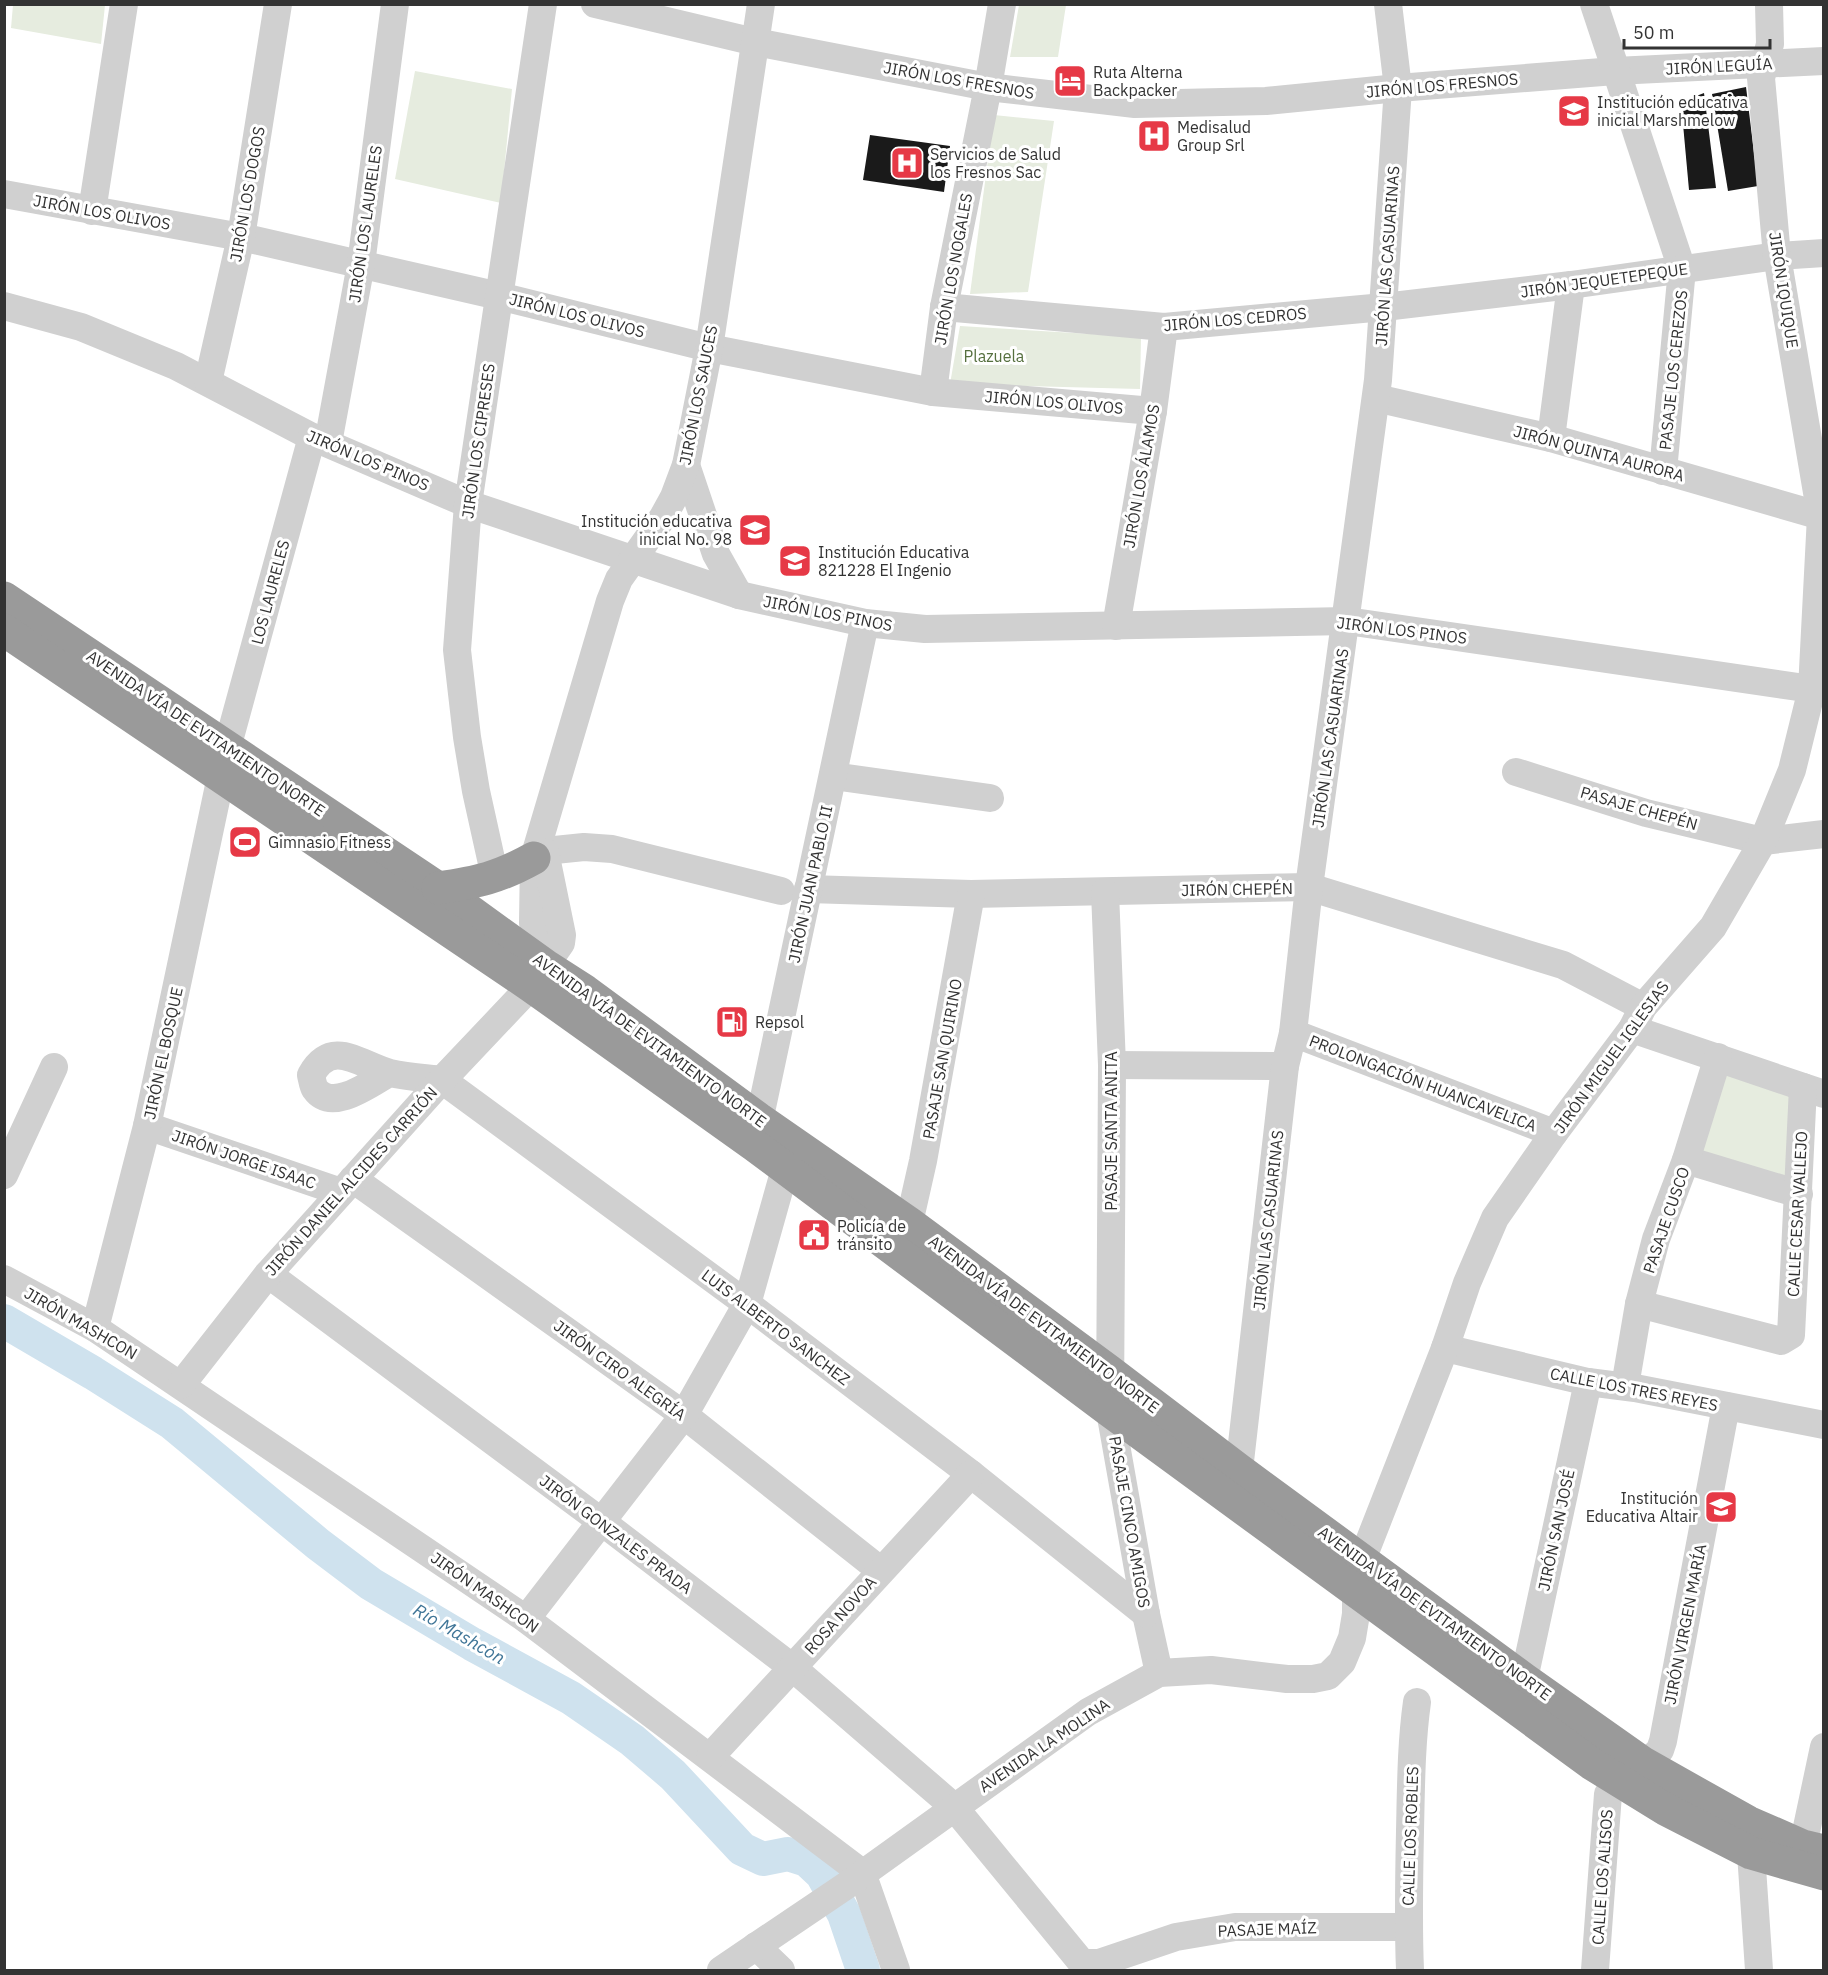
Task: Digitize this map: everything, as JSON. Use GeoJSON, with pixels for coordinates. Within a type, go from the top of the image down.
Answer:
{"type":"FeatureCollection","features":[{"type":"Feature","properties":{"kind":"highway","name":"AVENIDA VÍA DE EVITAMIENTO NORTE"},"geometry":{"type":"LineString","coordinates":[[4,598],[225,762]]}},
{"type":"Feature","properties":{"kind":"highway","name":"AVENIDA VÍA DE EVITAMIENTO NORTE"},"geometry":{"type":"LineString","coordinates":[[4,630],[225,762],[538,976],[585,991],[757,1132],[909,1223],[1239,1470],[1359,1575],[1631,1772],[1813,1849]]}},
{"type":"Feature","properties":{"kind":"highway","name":"AVENIDA VÍA DE EVITAMIENTO NORTE"},"geometry":{"type":"LineString","coordinates":[[312,820],[438,888],[538,976]]}},
{"type":"Feature","properties":{"kind":"highway"},"geometry":{"type":"LineString","coordinates":[[438,888],[483,881],[510,871],[540,847]]}},
{"type":"Feature","properties":{"kind":"highway","name":"AVENIDA VÍA DE EVITAMIENTO NORTE"},"geometry":{"type":"LineString","coordinates":[[757,1132],[785,1169],[1110,1411],[1359,1575],[1524,1679],[1631,1772],[1665,1809],[1751,1853],[1824,1874]]}},
{"type":"Feature","properties":{"kind":"street"},"geometry":{"type":"LineString","coordinates":[[92,211],[124,4]]}},
{"type":"Feature","properties":{"kind":"street","name":"JIRÓN LOS DOGOS"},"geometry":{"type":"LineString","coordinates":[[208,382],[241,237],[278,4]]}},
{"type":"Feature","properties":{"kind":"street","name":"JIRÓN LOS LAURELES"},"geometry":{"type":"LineString","coordinates":[[320,440],[361,264],[396,4]]}},
{"type":"Feature","properties":{"kind":"street","name":"JIRÓN LOS CIPRESES"},"geometry":{"type":"LineString","coordinates":[[495,877],[476,791],[457,650],[468,504],[543,4]]}},
{"type":"Feature","properties":{"kind":"street","name":"JIRÓN LOS FRESNOS"},"geometry":{"type":"LineString","coordinates":[[595,4],[755,42],[988,87],[1135,104],[1266,101],[1615,71]]}},
{"type":"Feature","properties":{"kind":"street","name":"JIRÓN LOS SAUCES"},"geometry":{"type":"LineString","coordinates":[[538,976],[561,943],[562,935],[540,847],[610,601],[619,579],[663,517],[686,465],[709,348],[761,4]]}},
{"type":"Feature","properties":{"kind":"street","name":"JIRÓN LOS NOGALES"},"geometry":{"type":"LineString","coordinates":[[933,392],[944,307],[988,87],[1002,4]]}},
{"type":"Feature","properties":{"kind":"street","name":"JIRÓN LAS CASUARINAS"},"geometry":{"type":"LineString","coordinates":[[1239,1470],[1285,1066],[1293,1033],[1309,887],[1376,398],[1398,88],[1388,4]]}},
{"type":"Feature","properties":{"kind":"street"},"geometry":{"type":"LineString","coordinates":[[1594,4],[1682,269]]}},
{"type":"Feature","properties":{"kind":"street","name":"JIRÓN IQUIQUE"},"geometry":{"type":"LineString","coordinates":[[1769,4],[1770,44],[1761,78],[1776,256],[1822,515]]}},
{"type":"Feature","properties":{"kind":"street","name":"JIRÓN LEGUÍA"},"geometry":{"type":"LineString","coordinates":[[1615,71],[1824,61]]}},
{"type":"Feature","properties":{"kind":"street","name":"JIRÓN LOS OLIVOS"},"geometry":{"type":"LineString","coordinates":[[4,194],[241,237],[499,296],[709,348],[933,392],[1153,411]]}},
{"type":"Feature","properties":{"kind":"street","name":"JIRÓN JEQUETEPEQUE"},"geometry":{"type":"LineString","coordinates":[[1384,307],[1571,285],[1776,256],[1824,253]]}},
{"type":"Feature","properties":{"kind":"street","name":"PASAJE LOS CEREZOS"},"geometry":{"type":"LineString","coordinates":[[1663,471],[1682,269]]}},
{"type":"Feature","properties":{"kind":"street"},"geometry":{"type":"LineString","coordinates":[[1551,438],[1571,285]]}},
{"type":"Feature","properties":{"kind":"street","name":"JIRÓN LOS PINOS"},"geometry":{"type":"LineString","coordinates":[[4,306],[81,327],[176,366],[320,440],[468,504],[739,595],[865,623],[925,629],[1347,621],[1812,689]]}},
{"type":"Feature","properties":{"kind":"street","name":"JIRÓN LOS CEDROS"},"geometry":{"type":"LineString","coordinates":[[944,307],[1164,327],[1384,307]]}},
{"type":"Feature","properties":{"kind":"street","name":"JIRÓN LOS ÁLAMOS"},"geometry":{"type":"LineString","coordinates":[[1116,626],[1153,411],[1164,327]]}},
{"type":"Feature","properties":{"kind":"street","name":"JIRÓN QUINTA AURORA"},"geometry":{"type":"LineString","coordinates":[[1376,398],[1551,438],[1822,515]]}},
{"type":"Feature","properties":{"kind":"street","name":"LOS LAURELES"},"geometry":{"type":"LineString","coordinates":[[225,762],[320,440]]}},
{"type":"Feature","properties":{"kind":"street"},"geometry":{"type":"LineString","coordinates":[[686,465],[716,554],[739,595]]}},
{"type":"Feature","properties":{"kind":"street","name":"JIRÓN MIGUEL IGLESIAS"},"geometry":{"type":"LineString","coordinates":[[1359,1575],[1445,1348],[1467,1283],[1495,1218],[1638,1018],[1713,927],[1762,841],[1792,770],[1812,689],[1822,515]]}},
{"type":"Feature","properties":{"kind":"street","name":"JIRÓN JUAN PABLO II"},"geometry":{"type":"LineString","coordinates":[[757,1132],[795,890],[833,776],[865,623]]}},
{"type":"Feature","properties":{"kind":"street","name":"JIRÓN EL BOSQUE"},"geometry":{"type":"LineString","coordinates":[[95,1328],[147,1126],[225,762]]}},
{"type":"Feature","properties":{"kind":"street","name":"PASAJE CHEPÉN"},"geometry":{"type":"LineString","coordinates":[[1516,772],[1646,813],[1762,841]]}},
{"type":"Feature","properties":{"kind":"street"},"geometry":{"type":"LineString","coordinates":[[833,776],[990,798]]}},
{"type":"Feature","properties":{"kind":"street"},"geometry":{"type":"LineString","coordinates":[[1762,841],[1824,834]]}},
{"type":"Feature","properties":{"kind":"street","name":"JIRÓN CHEPÉN"},"geometry":{"type":"LineString","coordinates":[[540,847],[612,849],[795,890],[971,894],[1309,887],[1563,965],[1638,1018],[1718,1057],[1813,1090]]}},
{"type":"Feature","properties":{"kind":"street","name":"PASAJE SANTA ANITA"},"geometry":{"type":"LineString","coordinates":[[1105,892],[1112,1065],[1109,1371]]}},
{"type":"Feature","properties":{"kind":"street","name":"PASAJE SAN QUIRINO"},"geometry":{"type":"LineString","coordinates":[[909,1223],[923,1161],[971,894]]}},
{"type":"Feature","properties":{"kind":"street","name":"JIRÓN DANIEL ALCIDES CARRIÓN"},"geometry":{"type":"LineString","coordinates":[[181,1385],[268,1274],[538,976]]}},
{"type":"Feature","properties":{"kind":"street","name":"PROLONGACIÓN HUANCAVELICA"},"geometry":{"type":"LineString","coordinates":[[1293,1033],[1554,1133]]}},
{"type":"Feature","properties":{"kind":"street","name":"PASAJE CUSCO"},"geometry":{"type":"LineString","coordinates":[[1625,1386],[1639,1304],[1656,1239],[1686,1160],[1718,1057]]}},
{"type":"Feature","properties":{"kind":"street"},"geometry":{"type":"LineString","coordinates":[[1112,1065],[1285,1066]]}},
{"type":"Feature","properties":{"kind":"street"},"geometry":{"type":"LineString","coordinates":[[4,1175],[54,1067]]}},
{"type":"Feature","properties":{"kind":"street","name":"LUIS ALBERTO SANCHEZ"},"geometry":{"type":"LineString","coordinates":[[389,1073],[442,1080],[747,1304],[971,1474],[1146,1614]]}},
{"type":"Feature","properties":{"kind":"street","name":"CALLE CESAR VALLEJO"},"geometry":{"type":"LineString","coordinates":[[1639,1304],[1781,1341],[1791,1335],[1799,1194],[1813,1090]]}},
{"type":"Feature","properties":{"kind":"street","name":"JIRÓN JORGE ISAAC"},"geometry":{"type":"LineString","coordinates":[[147,1126],[347,1186]]}},
{"type":"Feature","properties":{"kind":"street"},"geometry":{"type":"LineString","coordinates":[[1686,1160],[1799,1194]]}},
{"type":"Feature","properties":{"kind":"street"},"geometry":{"type":"LineString","coordinates":[[526,1619],[684,1415],[747,1304],[785,1169]]}},
{"type":"Feature","properties":{"kind":"street","name":"JIRÓN CIRO ALEGRÍA"},"geometry":{"type":"LineString","coordinates":[[347,1186],[684,1415],[880,1570]]}},
{"type":"Feature","properties":{"kind":"street","name":"JIRÓN GONZALES PRADA"},"geometry":{"type":"LineString","coordinates":[[268,1274],[602,1522],[793,1668],[954,1807]]}},
{"type":"Feature","properties":{"kind":"street","name":"JIRÓN MASHCON"},"geometry":{"type":"LineString","coordinates":[[4,1279],[95,1328],[526,1619],[710,1756],[855,1879]]}},
{"type":"Feature","properties":{"kind":"street","name":"CALLE LOS TRES REYES"},"geometry":{"type":"LineString","coordinates":[[1445,1348],[1588,1382],[1625,1386],[1824,1425]]}},
{"type":"Feature","properties":{"kind":"street","name":"PASAJE CINCO AMIGOS"},"geometry":{"type":"LineString","coordinates":[[1109,1371],[1110,1411],[1146,1614],[1159,1673]]}},
{"type":"Feature","properties":{"kind":"street","name":"JIRÓN SAN JOSÉ"},"geometry":{"type":"LineString","coordinates":[[1524,1679],[1588,1382]]}},
{"type":"Feature","properties":{"kind":"street","name":"JIRÓN VIRGEN MARÍA"},"geometry":{"type":"LineString","coordinates":[[1631,1772],[1660,1750],[1663,1741],[1726,1406]]}},
{"type":"Feature","properties":{"kind":"street","name":"ROSA NOVOA"},"geometry":{"type":"LineString","coordinates":[[710,1756],[971,1474]]}},
{"type":"Feature","properties":{"kind":"street","name":"AVENIDA LA MOLINA"},"geometry":{"type":"LineString","coordinates":[[721,1971],[855,1879],[1088,1712],[1159,1673],[1211,1670],[1287,1679],[1313,1679],[1328,1676],[1342,1662],[1352,1638],[1359,1575]]}},
{"type":"Feature","properties":{"kind":"street","name":"CALLE LOS ROBLES"},"geometry":{"type":"LineString","coordinates":[[1410,1971],[1408,1927],[1411,1782],[1417,1702]]}},
{"type":"Feature","properties":{"kind":"street"},"geometry":{"type":"LineString","coordinates":[[1813,1849],[1824,1747]]}},
{"type":"Feature","properties":{"kind":"street","name":"CALLE LOS ALISOS"},"geometry":{"type":"LineString","coordinates":[[1595,1971],[1607,1799],[1610,1789],[1631,1772]]}},
{"type":"Feature","properties":{"kind":"street","name":"PASAJE MAÍZ"},"geometry":{"type":"LineString","coordinates":[[954,1807],[1082,1963],[1099,1964],[1176,1937],[1235,1927],[1408,1927]]}},
{"type":"Feature","properties":{"kind":"street"},"geometry":{"type":"LineString","coordinates":[[1751,1853],[1759,1971]]}},
{"type":"Feature","properties":{"kind":"street"},"geometry":{"type":"LineString","coordinates":[[855,1879],[896,1971]]}},
{"type":"Feature","properties":{"kind":"street"},"geometry":{"type":"LineString","coordinates":[[765,1941],[781,1971]]}},
{"type":"Feature","properties":{"kind":"green space"},"geometry":{"type":"Polygon","coordinates":[[[13,5],[105,5],[101,44],[11,28],[13,5]]]}},
{"type":"Feature","properties":{"kind":"green space"},"geometry":{"type":"Polygon","coordinates":[[[1019,5],[1066,5],[1058,57],[1010,57],[1019,5]]]}},
{"type":"Feature","properties":{"kind":"green space"},"geometry":{"type":"Polygon","coordinates":[[[415,71],[512,89],[501,203],[395,179],[415,71]]]}},
{"type":"Feature","properties":{"kind":"green space"},"geometry":{"type":"Polygon","coordinates":[[[994,115],[1054,121],[1028,292],[970,294],[994,115]]]}},
{"type":"Feature","properties":{"kind":"green space","name":"Plazuela"},"geometry":{"type":"Polygon","coordinates":[[[960,326],[1141,337],[1140,389],[950,384],[960,326]]]}},
{"type":"Feature","properties":{"kind":"green space"},"geometry":{"type":"Polygon","coordinates":[[[1723,1073],[1794,1094],[1787,1177],[1701,1154],[1723,1073]]]}},
{"type":"Feature","properties":{"kind":"building"},"geometry":{"type":"Polygon","coordinates":[[[1746,87],[1758,186],[1728,191],[1712,94],[1746,87]]]}},
{"type":"Feature","properties":{"kind":"building"},"geometry":{"type":"Polygon","coordinates":[[[1704,93],[1716,188],[1689,190],[1681,102],[1704,93]]]}},
{"type":"Feature","properties":{"kind":"building","name":"Servicios de Salud los Fresnos Sac"},"geometry":{"type":"Polygon","coordinates":[[[870,135],[950,146],[944,192],[863,180],[870,135]]]}},
{"type":"Feature","properties":{"kind":"waterway","name":"Río Mashcón"},"geometry":{"type":"LineString","coordinates":[[4,1321],[172,1423],[318,1544],[371,1584],[472,1644],[571,1698],[632,1740],[673,1775],[742,1849],[763,1859],[788,1854],[807,1860],[822,1874],[844,1914],[863,1970]]}},
{"type":"Feature","properties":{"kind":"place","name":"Ruta Alterna Backpacker"},"geometry":{"type":"Point","coordinates":[1070,81]}},
{"type":"Feature","properties":{"kind":"place","name":"Institución educativa inicial Marshmelow"},"geometry":{"type":"Point","coordinates":[1574,111]}},
{"type":"Feature","properties":{"kind":"place","name":"Medisalud Group Srl"},"geometry":{"type":"Point","coordinates":[1154,136]}},
{"type":"Feature","properties":{"kind":"place","name":"Servicios de Salud los Fresnos Sac"},"geometry":{"type":"Point","coordinates":[907,163]}},
{"type":"Feature","properties":{"kind":"place","name":"Institución educativa inicial No. 98"},"geometry":{"type":"Point","coordinates":[755,530]}},
{"type":"Feature","properties":{"kind":"place","name":"Institución Educativa 821228 El Ingenio"},"geometry":{"type":"Point","coordinates":[795,561]}},
{"type":"Feature","properties":{"kind":"place","name":"Gimnasio Fitness"},"geometry":{"type":"Point","coordinates":[245,842]}},
{"type":"Feature","properties":{"kind":"place","name":"Repsol"},"geometry":{"type":"Point","coordinates":[732,1022]}},
{"type":"Feature","properties":{"kind":"place","name":"Policía de tránsito"},"geometry":{"type":"Point","coordinates":[814,1235]}},
{"type":"Feature","properties":{"kind":"place","name":"Institución Educativa Altair"},"geometry":{"type":"Point","coordinates":[1721,1507]}}]}
